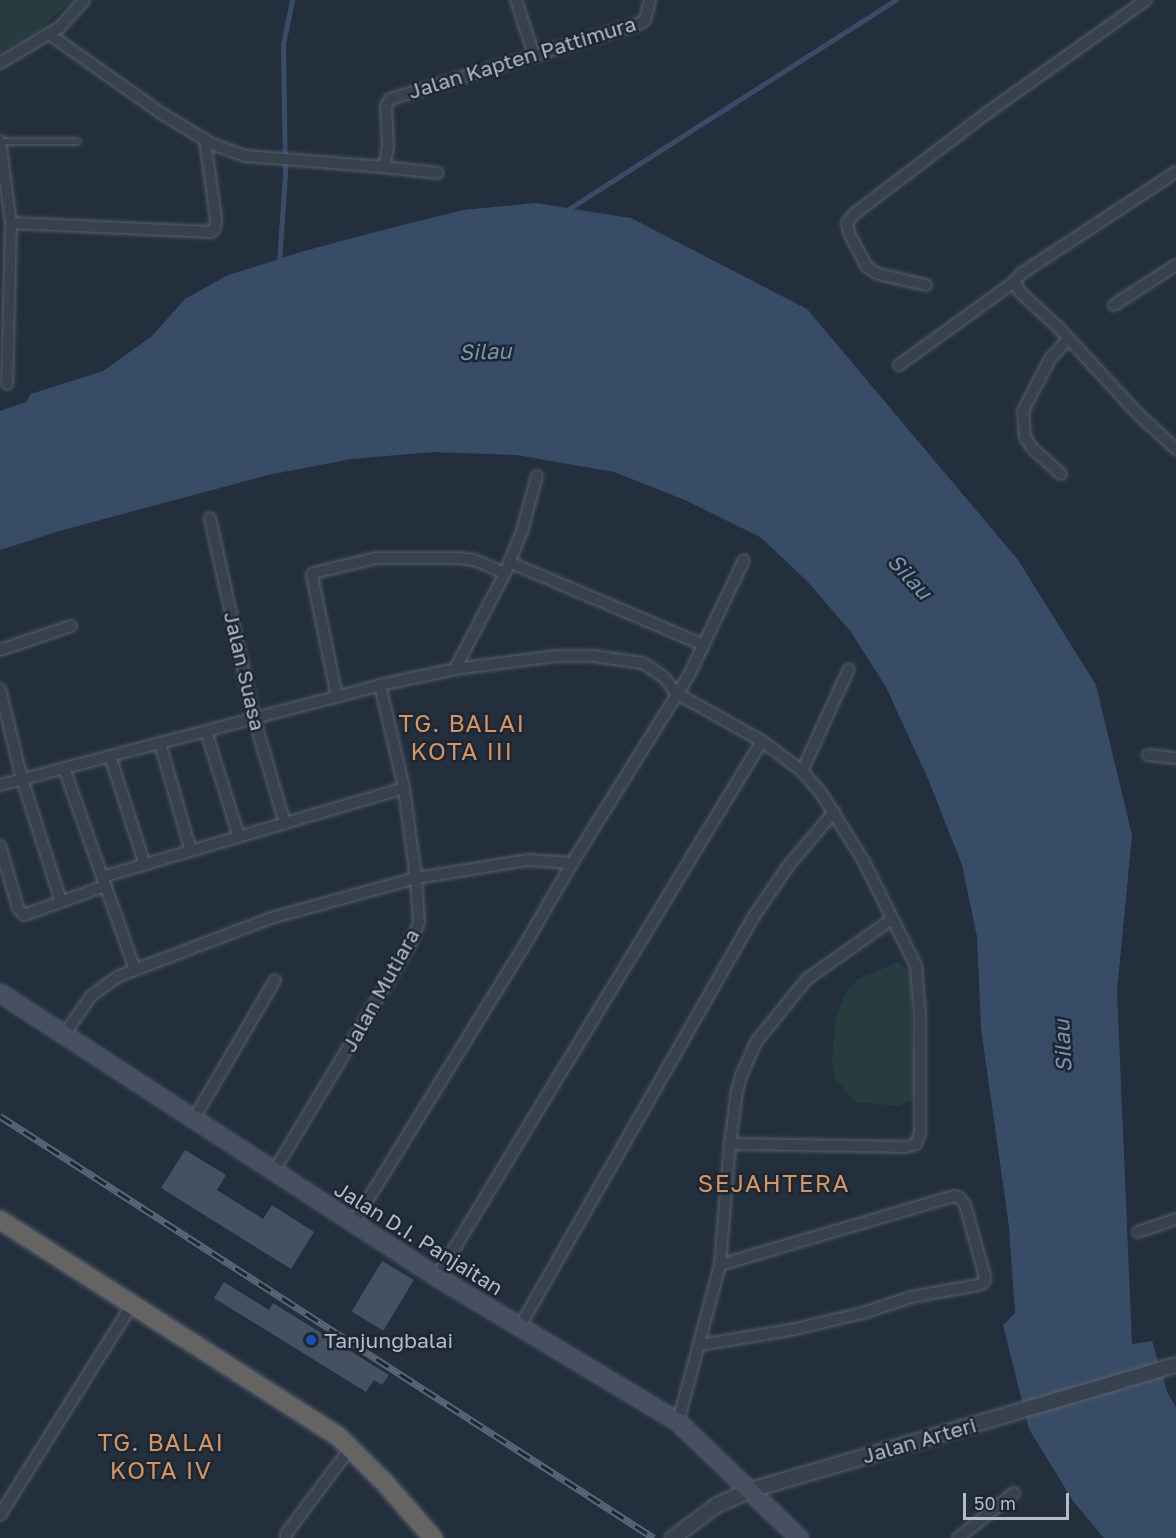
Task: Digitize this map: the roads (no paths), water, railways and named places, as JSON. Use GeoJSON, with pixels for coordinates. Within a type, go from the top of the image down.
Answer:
{"type":"FeatureCollection","features":[{"type":"Feature","properties":{"kind":"highway"},"geometry":{"type":"LineString","coordinates":[[0,1221],[133,1303],[338,1436],[433,1538]]}},
{"type":"Feature","properties":{"kind":"main road","name":"Jalan D.I. Panjaitan"},"geometry":{"type":"LineString","coordinates":[[0,993],[353,1224],[519,1328],[678,1422],[799,1538]]}},
{"type":"Feature","properties":{"kind":"street"},"geometry":{"type":"LineString","coordinates":[[0,63],[60,27],[84,0]]}},
{"type":"Feature","properties":{"kind":"street"},"geometry":{"type":"LineString","coordinates":[[516,0],[534,55]]}},
{"type":"Feature","properties":{"kind":"street","name":"Jalan Kapten Pattimura"},"geometry":{"type":"LineString","coordinates":[[384,168],[388,147],[386,106],[390,99],[639,24],[645,20],[650,0]]}},
{"type":"Feature","properties":{"kind":"street"},"geometry":{"type":"LineString","coordinates":[[926,285],[878,274],[867,267],[849,233],[847,223],[854,214],[987,112],[1146,0]]}},
{"type":"Feature","properties":{"kind":"street"},"geometry":{"type":"LineString","coordinates":[[49,34],[102,73],[205,140],[245,156],[438,173]]}},
{"type":"Feature","properties":{"kind":"street"},"geometry":{"type":"LineString","coordinates":[[10,223],[211,232],[216,225],[205,140]]}},
{"type":"Feature","properties":{"kind":"street"},"geometry":{"type":"LineString","coordinates":[[0,141],[10,223],[7,384]]}},
{"type":"Feature","properties":{"kind":"street"},"geometry":{"type":"LineString","coordinates":[[899,365],[1014,282],[1021,274],[1176,172]]}},
{"type":"Feature","properties":{"kind":"street"},"geometry":{"type":"LineString","coordinates":[[1114,305],[1176,265]]}},
{"type":"Feature","properties":{"kind":"street"},"geometry":{"type":"LineString","coordinates":[[1014,282],[1021,293],[1058,327],[1067,340],[1137,413],[1176,449]]}},
{"type":"Feature","properties":{"kind":"street"},"geometry":{"type":"LineString","coordinates":[[1061,474],[1033,449],[1026,437],[1023,411],[1050,359],[1067,340]]}},
{"type":"Feature","properties":{"kind":"street"},"geometry":{"type":"LineString","coordinates":[[455,669],[507,567],[522,531],[537,476]]}},
{"type":"Feature","properties":{"kind":"street","name":"Jalan Suasa"},"geometry":{"type":"LineString","coordinates":[[210,518],[254,718],[285,823]]}},
{"type":"Feature","properties":{"kind":"street"},"geometry":{"type":"LineString","coordinates":[[337,697],[312,575],[376,558],[457,558],[507,567],[704,645]]}},
{"type":"Feature","properties":{"kind":"street"},"geometry":{"type":"LineString","coordinates":[[353,1224],[524,948],[572,862],[689,675],[744,560]]}},
{"type":"Feature","properties":{"kind":"street"},"geometry":{"type":"LineString","coordinates":[[0,650],[71,626]]}},
{"type":"Feature","properties":{"kind":"street"},"geometry":{"type":"LineString","coordinates":[[0,785],[254,718],[455,669],[557,656],[631,660],[654,669],[676,693],[762,741],[802,771],[834,812],[863,860],[916,966],[919,1140],[906,1147],[730,1144]]}},
{"type":"Feature","properties":{"kind":"street"},"geometry":{"type":"LineString","coordinates":[[802,771],[849,669]]}},
{"type":"Feature","properties":{"kind":"street","name":"Jalan Mutiara"},"geometry":{"type":"LineString","coordinates":[[274,1171],[417,933],[420,912],[404,788],[380,686]]}},
{"type":"Feature","properties":{"kind":"street"},"geometry":{"type":"LineString","coordinates":[[0,688],[22,779],[61,901]]}},
{"type":"Feature","properties":{"kind":"street"},"geometry":{"type":"LineString","coordinates":[[206,731],[239,837]]}},
{"type":"Feature","properties":{"kind":"street"},"geometry":{"type":"LineString","coordinates":[[437,1277],[762,741]]}},
{"type":"Feature","properties":{"kind":"street"},"geometry":{"type":"LineString","coordinates":[[160,743],[191,851]]}},
{"type":"Feature","properties":{"kind":"street"},"geometry":{"type":"LineString","coordinates":[[1148,755],[1176,758]]}},
{"type":"Feature","properties":{"kind":"street"},"geometry":{"type":"LineString","coordinates":[[110,756],[145,865]]}},
{"type":"Feature","properties":{"kind":"street"},"geometry":{"type":"LineString","coordinates":[[64,768],[135,970]]}},
{"type":"Feature","properties":{"kind":"street"},"geometry":{"type":"LineString","coordinates":[[0,846],[21,912],[29,914],[145,865],[404,788]]}},
{"type":"Feature","properties":{"kind":"street"},"geometry":{"type":"LineString","coordinates":[[519,1328],[752,919],[789,865],[834,812]]}},
{"type":"Feature","properties":{"kind":"street"},"geometry":{"type":"LineString","coordinates":[[64,1035],[91,996],[119,976],[271,918],[416,878],[528,860],[572,862]]}},
{"type":"Feature","properties":{"kind":"street"},"geometry":{"type":"LineString","coordinates":[[678,1422],[720,1265],[730,1144],[741,1076],[756,1042],[807,980],[892,919]]}},
{"type":"Feature","properties":{"kind":"street"},"geometry":{"type":"LineString","coordinates":[[193,1120],[275,980]]}},
{"type":"Feature","properties":{"kind":"street"},"geometry":{"type":"LineString","coordinates":[[700,1345],[791,1330],[911,1297],[979,1285],[984,1282],[985,1277],[965,1205],[960,1198],[954,1196],[720,1265]]}},
{"type":"Feature","properties":{"kind":"street"},"geometry":{"type":"LineString","coordinates":[[1138,1232],[1176,1219]]}},
{"type":"Feature","properties":{"kind":"street"},"geometry":{"type":"LineString","coordinates":[[0,1515],[133,1303]]}},
{"type":"Feature","properties":{"kind":"street","name":"Jalan Arteri"},"geometry":{"type":"LineString","coordinates":[[674,1538],[717,1505],[751,1490],[1176,1365]]}},
{"type":"Feature","properties":{"kind":"street"},"geometry":{"type":"LineString","coordinates":[[286,1538],[286,1533],[351,1448]]}},
{"type":"Feature","properties":{"kind":"street"},"geometry":{"type":"LineString","coordinates":[[958,1538],[1014,1493]]}},
{"type":"Feature","properties":{"kind":"lane"},"geometry":{"type":"LineString","coordinates":[[0,141],[77,141]]}},
{"type":"Feature","properties":{"kind":"water","name":"Silau"},"geometry":{"type":"Polygon","coordinates":[[[535,203],[631,218],[807,309],[1018,560],[1096,685],[1132,835],[1117,991],[1132,1344],[1152,1341],[1168,1394],[1176,1407],[1176,1538],[1104,1538],[1073,1501],[1029,1429],[1003,1325],[1015,1313],[1009,1227],[981,1028],[977,937],[962,865],[928,779],[886,687],[851,632],[807,581],[760,537],[685,500],[614,472],[517,455],[433,452],[351,459],[268,475],[63,530],[0,550],[0,411],[26,402],[31,394],[103,371],[151,337],[185,299],[226,276],[304,251],[463,210],[535,203]]]}},
{"type":"Feature","properties":{"kind":"waterway"},"geometry":{"type":"LineString","coordinates":[[279,263],[285,174],[283,45],[292,0]]}},
{"type":"Feature","properties":{"kind":"waterway"},"geometry":{"type":"LineString","coordinates":[[564,212],[896,0]]}},
{"type":"Feature","properties":{"kind":"railway"},"geometry":{"type":"LineString","coordinates":[[0,1116],[654,1538]]}},
{"type":"Feature","properties":{"kind":"place","name":"Tanjungbalai"},"geometry":{"type":"Point","coordinates":[311,1340]}},
{"type":"Feature","properties":{"kind":"district","name":"TG. BALAI KOTA III"},"geometry":{"type":"Point","coordinates":[462,737]}},
{"type":"Feature","properties":{"kind":"district","name":"SEJAHTERA"},"geometry":{"type":"Point","coordinates":[774,1183]}},
{"type":"Feature","properties":{"kind":"district","name":"TG. BALAI KOTA IV"},"geometry":{"type":"Point","coordinates":[161,1456]}}]}
